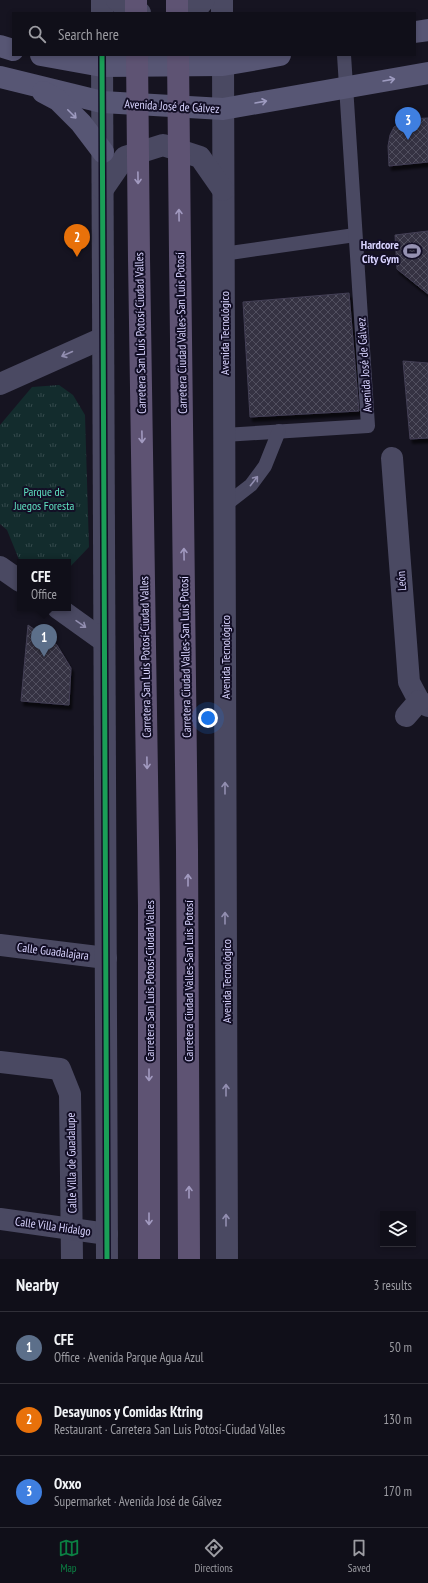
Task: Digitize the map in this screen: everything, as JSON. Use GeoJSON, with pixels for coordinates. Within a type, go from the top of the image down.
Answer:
{"type":"FeatureCollection","features":[{"type":"Feature","properties":{"kind":"main road"},"geometry":{"type":"LineString","coordinates":[[136,0],[136,12]]}},
{"type":"Feature","properties":{"kind":"main road"},"geometry":{"type":"LineString","coordinates":[[177,0],[178,12]]}},
{"type":"Feature","properties":{"kind":"main road"},"geometry":{"type":"LineString","coordinates":[[416,32],[428,30]]}},
{"type":"Feature","properties":{"kind":"main road"},"geometry":{"type":"LineString","coordinates":[[0,46],[12,50]]}},
{"type":"Feature","properties":{"kind":"main road"},"geometry":{"type":"LineString","coordinates":[[52,56],[102,60],[223,60],[269,56]]}},
{"type":"Feature","properties":{"kind":"main road","name":"Carretera San Luis Potosí-Ciudad Valles"},"geometry":{"type":"LineString","coordinates":[[137,56],[149,906],[149,1259]]}},
{"type":"Feature","properties":{"kind":"main road","name":"Carretera Ciudad Valles-San Luis Potosí"},"geometry":{"type":"LineString","coordinates":[[178,56],[188,858],[189,1259]]}},
{"type":"Feature","properties":{"kind":"main road","name":"Avenida José de Gálvez"},"geometry":{"type":"LineString","coordinates":[[0,77],[102,102],[223,109],[428,73]]}},
{"type":"Feature","properties":{"kind":"main road"},"geometry":{"type":"LineString","coordinates":[[28,85],[58,100],[81,123],[103,152]]}},
{"type":"Feature","properties":{"kind":"street"},"geometry":{"type":"LineString","coordinates":[[102,0],[102,12]]}},
{"type":"Feature","properties":{"kind":"street"},"geometry":{"type":"LineString","coordinates":[[118,0],[128,10],[136,12]]}},
{"type":"Feature","properties":{"kind":"street"},"geometry":{"type":"LineString","coordinates":[[181,12],[199,6],[204,0]]}},
{"type":"Feature","properties":{"kind":"street"},"geometry":{"type":"LineString","coordinates":[[222,0],[222,12]]}},
{"type":"Feature","properties":{"kind":"street"},"geometry":{"type":"LineString","coordinates":[[102,60],[107,1259]]}},
{"type":"Feature","properties":{"kind":"street","name":"Avenida Tecnológico"},"geometry":{"type":"LineString","coordinates":[[223,60],[227,1259]]}},
{"type":"Feature","properties":{"kind":"street"},"geometry":{"type":"LineString","coordinates":[[103,189],[125,157],[163,145],[200,157],[223,190]]}},
{"type":"Feature","properties":{"kind":"street"},"geometry":{"type":"LineString","coordinates":[[0,384],[103,338]]}},
{"type":"Feature","properties":{"kind":"street","name":"León"},"geometry":{"type":"LineString","coordinates":[[392,458],[409,682],[418,708]]}},
{"type":"Feature","properties":{"kind":"street"},"geometry":{"type":"LineString","coordinates":[[0,567],[17,579]]}},
{"type":"Feature","properties":{"kind":"street"},"geometry":{"type":"LineString","coordinates":[[62,611],[104,640]]}},
{"type":"Feature","properties":{"kind":"street","name":"Calle Guadalajara"},"geometry":{"type":"LineString","coordinates":[[0,945],[106,958]]}},
{"type":"Feature","properties":{"kind":"street","name":"Calle Villa de Guadalupe"},"geometry":{"type":"LineString","coordinates":[[0,1062],[60,1069],[70,1094],[72,1259]]}},
{"type":"Feature","properties":{"kind":"street","name":"Calle Villa Hidalgo"},"geometry":{"type":"LineString","coordinates":[[0,1219],[107,1234]]}},
{"type":"Feature","properties":{"kind":"lane","name":"Avenida José de Gálvez"},"geometry":{"type":"LineString","coordinates":[[279,432],[368,426],[344,56]]}},
{"type":"Feature","properties":{"kind":"lane"},"geometry":{"type":"LineString","coordinates":[[223,254],[355,235]]}},
{"type":"Feature","properties":{"kind":"lane"},"geometry":{"type":"LineString","coordinates":[[224,435],[279,432],[265,466],[251,485],[224,506]]}},
{"type":"Feature","properties":{"kind":"green space","name":"Parque de Juegos Foresta"},"geometry":{"type":"Polygon","coordinates":[[[59,385],[73,395],[85,415],[89,547],[71,566],[71,559],[19,559],[7,530],[0,524],[0,425],[32,387],[59,385]]]}},
{"type":"Feature","properties":{"kind":"building"},"geometry":{"type":"Polygon","coordinates":[[[428,118],[428,162],[389,166],[388,146],[390,135],[394,127],[408,119],[428,118]]]}},
{"type":"Feature","properties":{"kind":"building","name":"Hardcore City Gym"},"geometry":{"type":"Polygon","coordinates":[[[428,231],[428,294],[397,269],[395,235],[428,231]]]}},
{"type":"Feature","properties":{"kind":"building"},"geometry":{"type":"Polygon","coordinates":[[[349,293],[359,411],[250,417],[243,302],[349,293]]]}},
{"type":"Feature","properties":{"kind":"building"},"geometry":{"type":"Polygon","coordinates":[[[403,361],[428,363],[428,438],[410,439],[403,361]]]}},
{"type":"Feature","properties":{"kind":"building"},"geometry":{"type":"Polygon","coordinates":[[[28,625],[57,645],[71,668],[69,705],[21,701],[28,625]]]}},
{"type":"Feature","properties":{"kind":"cycle path"},"geometry":{"type":"LineString","coordinates":[[102,56],[107,1259]]}},
{"type":"Feature","properties":{"kind":"place","name":"Oxxo"},"geometry":{"type":"Point","coordinates":[408,140]}},
{"type":"Feature","properties":{"kind":"place","name":"Hardcore City Gym"},"geometry":{"type":"Point","coordinates":[412,251]}},
{"type":"Feature","properties":{"kind":"place","name":"Desayunos y Comidas Ktring"},"geometry":{"type":"Point","coordinates":[77,257]}},
{"type":"Feature","properties":{"kind":"place","name":"CFE"},"geometry":{"type":"Point","coordinates":[44,657]}}]}
